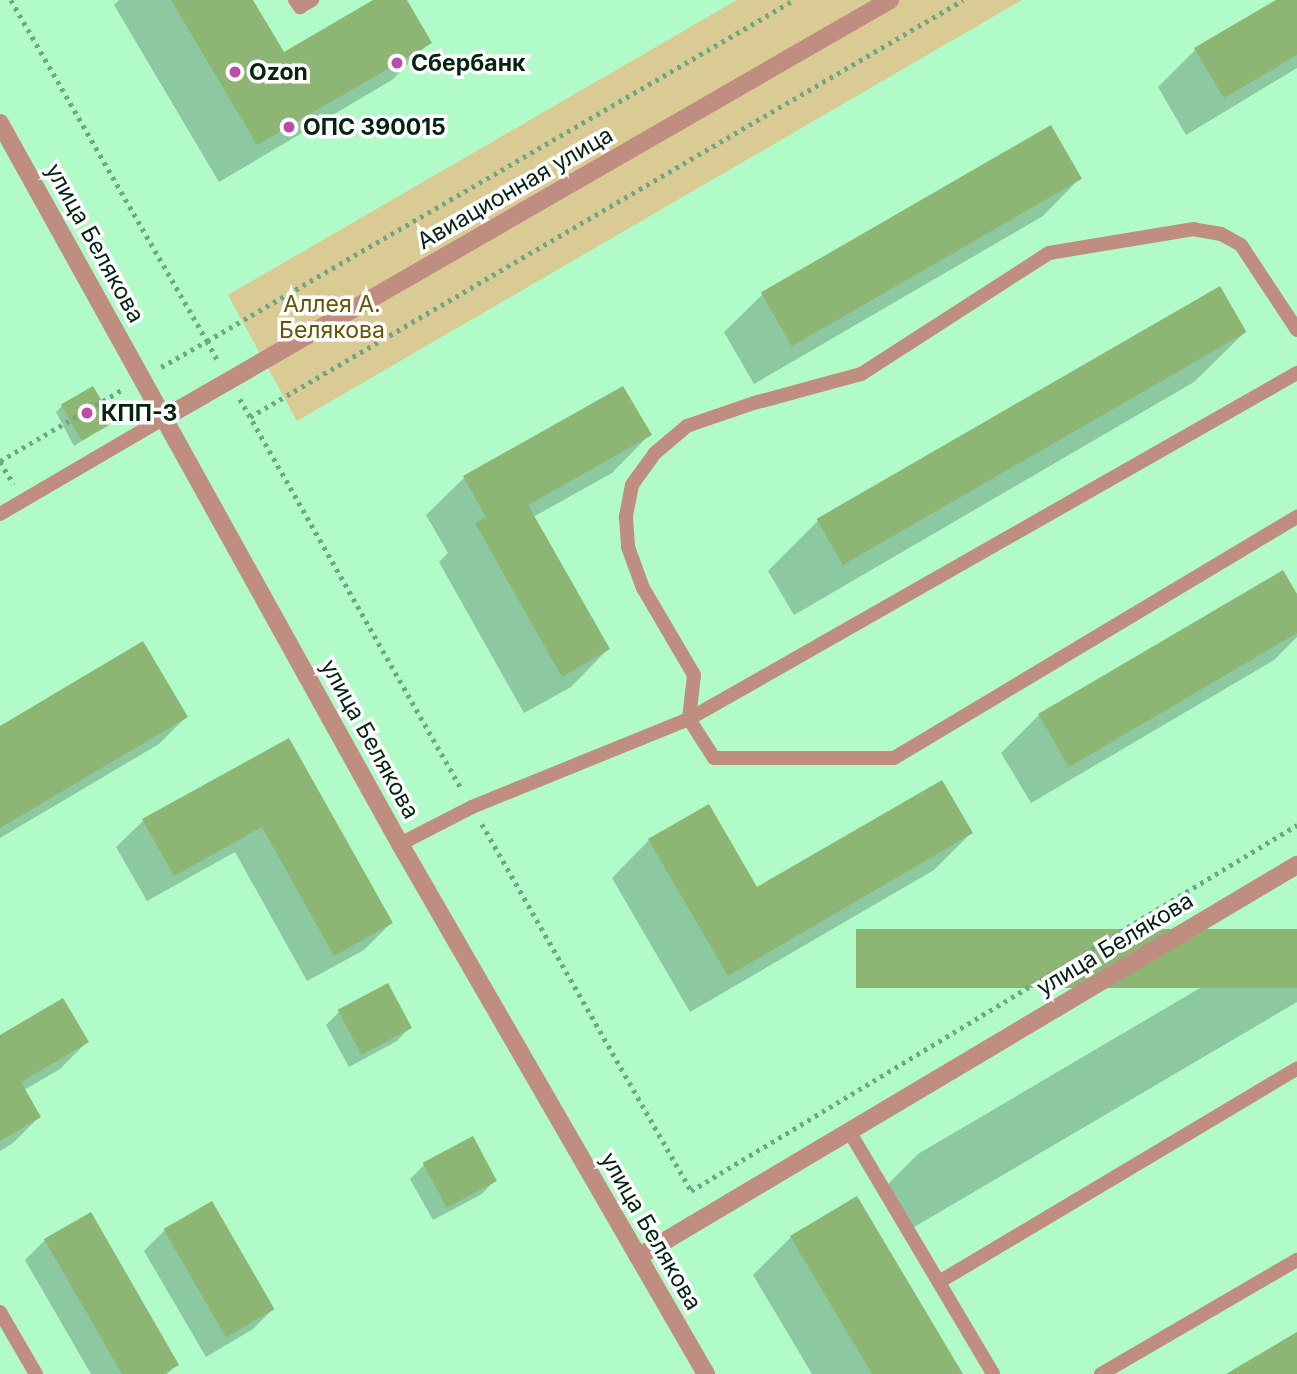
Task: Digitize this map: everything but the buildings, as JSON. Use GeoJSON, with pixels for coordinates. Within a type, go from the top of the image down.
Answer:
{"type":"FeatureCollection","features":[{"type":"Feature","properties":{"kind":"street","name":"Авиационная улица"},"geometry":{"type":"LineString","coordinates":[[164,418],[890,0]]}},
{"type":"Feature","properties":{"kind":"street","name":"улица Белякова"},"geometry":{"type":"LineString","coordinates":[[0,123],[400,844],[706,1374]]}},
{"type":"Feature","properties":{"kind":"street","name":"улица Белякова"},"geometry":{"type":"LineString","coordinates":[[638,1257],[1297,864]]}},
{"type":"Feature","properties":{"kind":"lane"},"geometry":{"type":"LineString","coordinates":[[296,0],[300,7],[312,0]]}},
{"type":"Feature","properties":{"kind":"lane"},"geometry":{"type":"LineString","coordinates":[[1297,330],[1241,245],[1221,234],[1194,229],[1049,253],[861,374],[754,403],[687,426],[655,453],[632,485],[626,517],[628,547],[643,589],[694,675],[689,719],[714,758],[894,758],[1297,517]]}},
{"type":"Feature","properties":{"kind":"lane"},"geometry":{"type":"LineString","coordinates":[[400,844],[472,807],[689,719],[1297,373]]}},
{"type":"Feature","properties":{"kind":"lane"},"geometry":{"type":"LineString","coordinates":[[0,514],[164,418]]}},
{"type":"Feature","properties":{"kind":"lane"},"geometry":{"type":"LineString","coordinates":[[939,1282],[1297,1069]]}},
{"type":"Feature","properties":{"kind":"lane"},"geometry":{"type":"LineString","coordinates":[[849,1131],[993,1374]]}},
{"type":"Feature","properties":{"kind":"lane"},"geometry":{"type":"LineString","coordinates":[[1101,1374],[1297,1260]]}},
{"type":"Feature","properties":{"kind":"lane"},"geometry":{"type":"LineString","coordinates":[[0,1312],[36,1374]]}},
{"type":"Feature","properties":{"kind":"path"},"geometry":{"type":"LineString","coordinates":[[10,0],[206,341]]}},
{"type":"Feature","properties":{"kind":"path"},"geometry":{"type":"LineString","coordinates":[[0,461],[794,0]]}},
{"type":"Feature","properties":{"kind":"path"},"geometry":{"type":"LineString","coordinates":[[963,0],[250,417],[691,1191],[1297,825]]}},
{"type":"Feature","properties":{"kind":"green space","name":"Аллея А. Белякова"},"geometry":{"type":"Polygon","coordinates":[[[737,0],[1022,0],[297,421],[228,295],[737,0]]]}},
{"type":"Feature","properties":{"kind":"place","name":"Сбербанк"},"geometry":{"type":"Point","coordinates":[397,63]}},
{"type":"Feature","properties":{"kind":"place","name":"Ozon"},"geometry":{"type":"Point","coordinates":[235,72]}},
{"type":"Feature","properties":{"kind":"place","name":"ОПС 390015"},"geometry":{"type":"Point","coordinates":[289,127]}},
{"type":"Feature","properties":{"kind":"place","name":"КПП-3"},"geometry":{"type":"Point","coordinates":[87,413]}}]}
